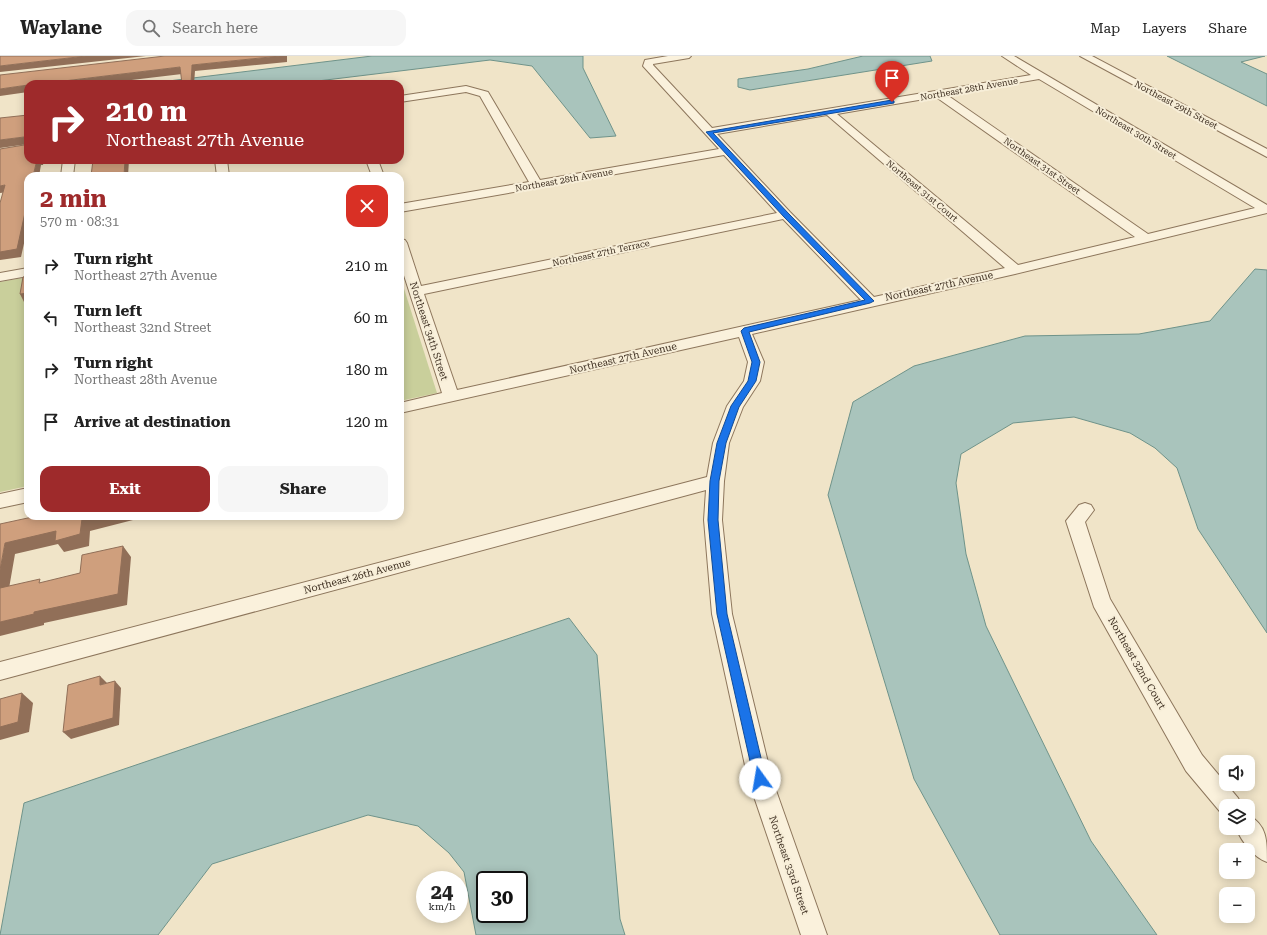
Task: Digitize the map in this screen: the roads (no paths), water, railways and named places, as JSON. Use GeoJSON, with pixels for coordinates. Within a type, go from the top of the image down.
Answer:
{"type":"FeatureCollection","features":[{"type":"Feature","properties":{"kind":"street"},"geometry":{"type":"LineString","coordinates":[[686,56],[648,62],[648,66],[786,215],[870,301]]}},
{"type":"Feature","properties":{"kind":"street","name":"Northeast 30th Street"},"geometry":{"type":"LineString","coordinates":[[1007,56],[1266,209]]}},
{"type":"Feature","properties":{"kind":"street","name":"Northeast 29th Street"},"geometry":{"type":"LineString","coordinates":[[1085,56],[1267,154]]}},
{"type":"Feature","properties":{"kind":"street","name":"Northeast 28th Avenue"},"geometry":{"type":"LineString","coordinates":[[709,132],[1040,76]]}},
{"type":"Feature","properties":{"kind":"street"},"geometry":{"type":"LineString","coordinates":[[404,98],[466,89],[484,94],[537,185]]}},
{"type":"Feature","properties":{"kind":"street","name":"Northeast 31st Street"},"geometry":{"type":"LineString","coordinates":[[939,94],[1145,238]]}},
{"type":"Feature","properties":{"kind":"street","name":"Northeast 31st Court"},"geometry":{"type":"LineString","coordinates":[[829,112],[1015,270]]}},
{"type":"Feature","properties":{"kind":"street","name":"Northeast 28th Avenue"},"geometry":{"type":"LineString","coordinates":[[404,207],[728,152]]}},
{"type":"Feature","properties":{"kind":"street","name":"Northeast 27th Avenue"},"geometry":{"type":"LineString","coordinates":[[404,407],[744,331],[870,301],[1015,270],[1266,209]]}},
{"type":"Feature","properties":{"kind":"street","name":"Northeast 27th Terrace"},"geometry":{"type":"LineString","coordinates":[[416,291],[786,215]]}},
{"type":"Feature","properties":{"kind":"street","name":"Northeast 34th Street"},"geometry":{"type":"LineString","coordinates":[[404,256],[451,397]]}},
{"type":"Feature","properties":{"kind":"street"},"geometry":{"type":"LineString","coordinates":[[0,277],[24,273]]}},
{"type":"Feature","properties":{"kind":"street","name":"Northeast 33rd Street"},"geometry":{"type":"LineString","coordinates":[[744,331],[756,362],[752,381],[735,406],[722,443],[714,481],[713,520],[722,614],[760,779],[814,935]]}},
{"type":"Feature","properties":{"kind":"street","name":"Northeast 26th Avenue"},"geometry":{"type":"LineString","coordinates":[[0,671],[714,481]]}},
{"type":"Feature","properties":{"kind":"street"},"geometry":{"type":"LineString","coordinates":[[0,501],[24,496]]}},
{"type":"Feature","properties":{"kind":"street","name":"Northeast 32nd Court"},"geometry":{"type":"LineString","coordinates":[[1085,510],[1075,521],[1101,601],[1194,763],[1224,799]]}},
{"type":"Feature","properties":{"kind":"street"},"geometry":{"type":"LineString","coordinates":[[1255,835],[1267,850]]}},
{"type":"Feature","properties":{"kind":"water"},"geometry":{"type":"Polygon","coordinates":[[[372,56],[583,56],[583,68],[616,136],[590,138],[532,66],[490,60],[326,80],[177,80],[372,56]]]}},
{"type":"Feature","properties":{"kind":"water"},"geometry":{"type":"Polygon","coordinates":[[[863,56],[930,56],[932,61],[750,90],[738,87],[738,79],[808,69],[863,56]]]}},
{"type":"Feature","properties":{"kind":"water"},"geometry":{"type":"Polygon","coordinates":[[[1167,56],[1265,56],[1241,62],[1267,74],[1267,106],[1167,56]]]}},
{"type":"Feature","properties":{"kind":"water"},"geometry":{"type":"Polygon","coordinates":[[[1255,269],[1267,270],[1267,633],[1198,529],[1177,468],[1155,448],[1130,433],[1074,417],[1013,423],[961,454],[956,483],[966,554],[986,626],[1091,841],[1157,935],[1000,935],[914,779],[828,495],[853,402],[914,366],[1025,336],[1139,334],[1210,321],[1255,269]]]}},
{"type":"Feature","properties":{"kind":"water"},"geometry":{"type":"Polygon","coordinates":[[[569,618],[597,655],[620,919],[625,935],[476,935],[468,893],[468,871],[463,871],[449,853],[418,826],[368,815],[212,864],[158,935],[0,935],[24,803],[569,618]]]}}]}
